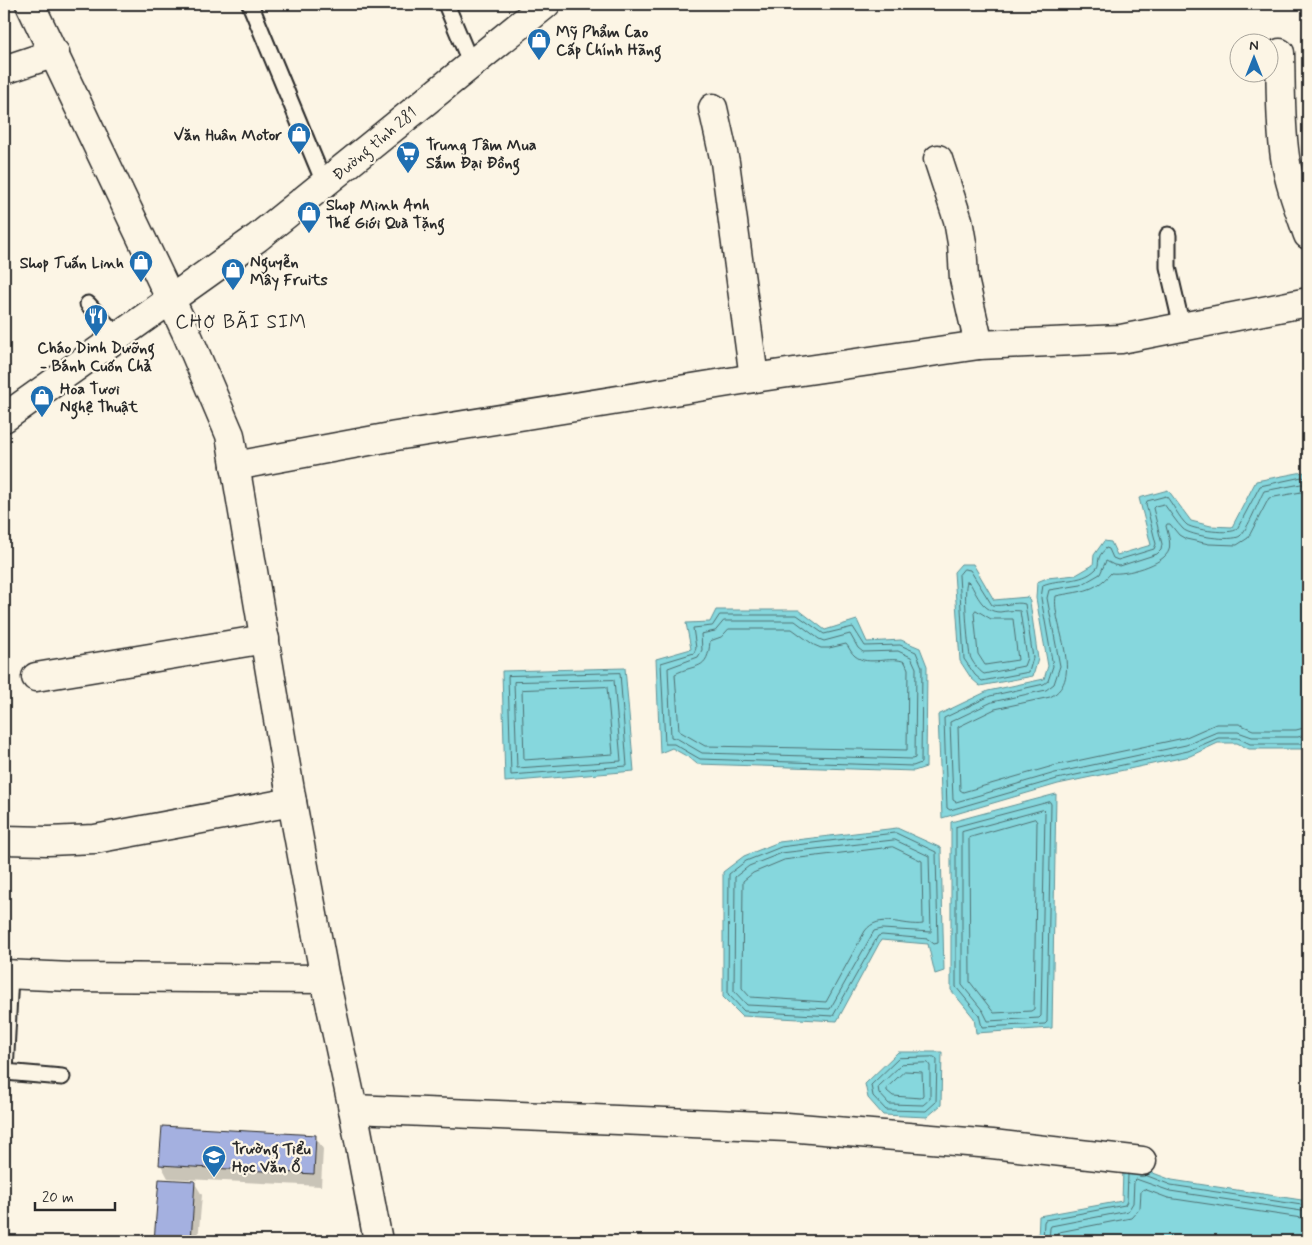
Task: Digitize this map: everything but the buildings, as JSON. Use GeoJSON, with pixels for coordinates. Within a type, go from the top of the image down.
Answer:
{"type":"FeatureCollection","features":[{"type":"Feature","properties":{"kind":"street"},"geometry":{"type":"LineString","coordinates":[[30,4],[55,53],[187,334],[230,435],[292,802],[325,979],[353,1109],[378,1241]]}},
{"type":"Feature","properties":{"kind":"street","name":"Đường tỉnh 281"},"geometry":{"type":"LineString","coordinates":[[4,418],[257,238],[325,185],[546,4]]}},
{"type":"Feature","properties":{"kind":"street"},"geometry":{"type":"LineString","coordinates":[[4,70],[55,53]]}},
{"type":"Feature","properties":{"kind":"street"},"geometry":{"type":"LineString","coordinates":[[1280,53],[1282,130],[1285,156],[1290,183],[1308,235]]}},
{"type":"Feature","properties":{"kind":"street"},"geometry":{"type":"LineString","coordinates":[[713,108],[725,162],[754,378]]}},
{"type":"Feature","properties":{"kind":"street"},"geometry":{"type":"LineString","coordinates":[[938,159],[958,220],[962,243],[964,279],[979,345]]}},
{"type":"Feature","properties":{"kind":"street"},"geometry":{"type":"LineString","coordinates":[[235,466],[396,436],[754,378],[979,345],[1121,339],[1308,302]]}},
{"type":"Feature","properties":{"kind":"street"},"geometry":{"type":"LineString","coordinates":[[36,677],[265,639]]}},
{"type":"Feature","properties":{"kind":"street"},"geometry":{"type":"LineString","coordinates":[[4,837],[48,841],[95,839],[292,802]]}},
{"type":"Feature","properties":{"kind":"street"},"geometry":{"type":"LineString","coordinates":[[7,974],[72,977],[325,979]]}},
{"type":"Feature","properties":{"kind":"street"},"geometry":{"type":"LineString","coordinates":[[353,1109],[787,1127],[992,1144],[1142,1160]]}},
{"type":"Feature","properties":{"kind":"lane"},"geometry":{"type":"LineString","coordinates":[[250,4],[325,185]]}},
{"type":"Feature","properties":{"kind":"lane"},"geometry":{"type":"LineString","coordinates":[[446,4],[471,64]]}},
{"type":"Feature","properties":{"kind":"lane"},"geometry":{"type":"LineString","coordinates":[[1168,235],[1168,267],[1182,327]]}},
{"type":"Feature","properties":{"kind":"lane"},"geometry":{"type":"LineString","coordinates":[[88,304],[119,338]]}},
{"type":"Feature","properties":{"kind":"lane"},"geometry":{"type":"LineString","coordinates":[[7,974],[6,1072],[62,1077]]}},
{"type":"Feature","properties":{"kind":"water"},"geometry":{"type":"Polygon","coordinates":[[[1303,472],[1308,475],[1308,744],[1302,749],[1249,749],[1237,743],[1218,743],[1190,756],[1058,784],[942,818],[938,715],[988,691],[1044,679],[1048,666],[1036,598],[1037,582],[1047,578],[1076,575],[1093,565],[1094,555],[1104,541],[1111,542],[1117,555],[1151,545],[1139,498],[1168,490],[1191,521],[1211,526],[1232,527],[1256,481],[1303,472]]]}},
{"type":"Feature","properties":{"kind":"water"},"geometry":{"type":"Polygon","coordinates":[[[961,564],[973,564],[994,600],[1028,597],[1038,659],[1033,676],[980,686],[971,678],[960,661],[954,572],[961,564]]]}},
{"type":"Feature","properties":{"kind":"water"},"geometry":{"type":"Polygon","coordinates":[[[716,610],[799,610],[825,630],[857,620],[867,642],[901,640],[920,648],[927,666],[926,767],[914,771],[697,764],[672,748],[660,753],[656,659],[691,649],[686,623],[710,622],[716,610]]]}},
{"type":"Feature","properties":{"kind":"water"},"geometry":{"type":"Polygon","coordinates":[[[625,668],[634,771],[505,782],[502,671],[625,668]]]}},
{"type":"Feature","properties":{"kind":"water"},"geometry":{"type":"Polygon","coordinates":[[[1056,794],[1052,1028],[976,1033],[974,1018],[951,990],[951,822],[1056,794]]]}},
{"type":"Feature","properties":{"kind":"water"},"geometry":{"type":"Polygon","coordinates":[[[897,828],[941,848],[944,971],[935,974],[928,944],[881,940],[837,1021],[742,1016],[723,997],[723,872],[744,856],[779,842],[897,828]]]}},
{"type":"Feature","properties":{"kind":"water"},"geometry":{"type":"Polygon","coordinates":[[[898,1052],[942,1052],[941,1105],[927,1117],[883,1115],[868,1098],[865,1084],[898,1052]]]}},
{"type":"Feature","properties":{"kind":"water"},"geometry":{"type":"Polygon","coordinates":[[[1137,1167],[1172,1180],[1308,1201],[1308,1241],[1038,1241],[1039,1216],[1122,1201],[1123,1170],[1137,1167]]]}},
{"type":"Feature","properties":{"kind":"place","name":"Mỹ Phẩm Cao Cấp Chính Hãng"},"geometry":{"type":"Point","coordinates":[539,61]}},
{"type":"Feature","properties":{"kind":"place","name":"Văn Huân Motor"},"geometry":{"type":"Point","coordinates":[299,155]}},
{"type":"Feature","properties":{"kind":"place","name":"Trung Tâm Mua Sắm Đại Đồng"},"geometry":{"type":"Point","coordinates":[408,174]}},
{"type":"Feature","properties":{"kind":"place","name":"Shop Minh Anh Thế Giới Quà Tặng"},"geometry":{"type":"Point","coordinates":[309,234]}},
{"type":"Feature","properties":{"kind":"place","name":"Shop Tuấn Linh"},"geometry":{"type":"Point","coordinates":[141,283]}},
{"type":"Feature","properties":{"kind":"place","name":"Nguyễn Mây Fruits"},"geometry":{"type":"Point","coordinates":[233,291]}},
{"type":"Feature","properties":{"kind":"place","name":"Cháo Dinh Dưỡng - Bánh Cuốn Chả"},"geometry":{"type":"Point","coordinates":[96,337]}},
{"type":"Feature","properties":{"kind":"place","name":"Hoa Tươi Nghệ Thuật"},"geometry":{"type":"Point","coordinates":[42,418]}},
{"type":"Feature","properties":{"kind":"place","name":"Trường Tiểu Học Văn Ổ"},"geometry":{"type":"Point","coordinates":[214,1178]}},
{"type":"Feature","properties":{"kind":"district","name":"CHỢ BÃI SIM"},"geometry":{"type":"Point","coordinates":[241,321]}}]}
